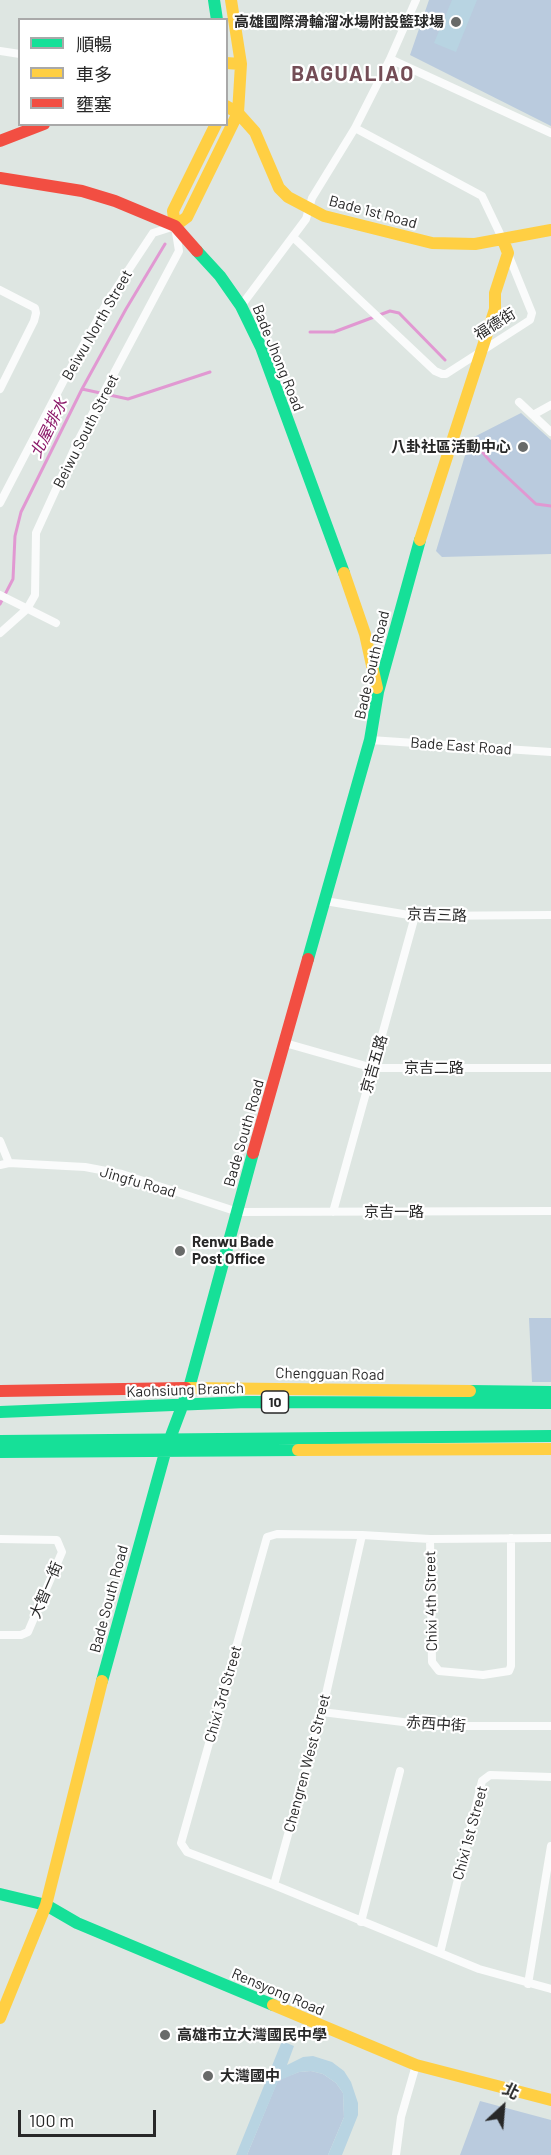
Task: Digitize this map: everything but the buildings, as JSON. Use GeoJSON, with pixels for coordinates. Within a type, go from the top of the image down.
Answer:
{"type":"FeatureCollection","features":[{"type":"Feature","properties":{"kind":"main road"},"geometry":{"type":"LineString","coordinates":[[214,0],[218,18]]}},
{"type":"Feature","properties":{"kind":"main road"},"geometry":{"type":"LineString","coordinates":[[215,126],[173,211],[175,226],[187,218],[238,113],[241,64],[231,0]]}},
{"type":"Feature","properties":{"kind":"main road"},"geometry":{"type":"LineString","coordinates":[[228,63],[241,64]]}},
{"type":"Feature","properties":{"kind":"main road","name":"Bade 1st Road"},"geometry":{"type":"LineString","coordinates":[[228,107],[238,113],[255,132],[279,188],[288,197],[324,216],[432,243],[475,244],[551,230]]}},
{"type":"Feature","properties":{"kind":"main road"},"geometry":{"type":"LineString","coordinates":[[0,141],[39,126]]}},
{"type":"Feature","properties":{"kind":"main road","name":"Bade Jhong Road"},"geometry":{"type":"LineString","coordinates":[[0,178],[100,196],[150,214],[175,226],[220,276],[241,306],[261,347],[365,634],[378,693]]}},
{"type":"Feature","properties":{"kind":"main road","name":"福德街"},"geometry":{"type":"LineString","coordinates":[[503,240],[508,253]]}},
{"type":"Feature","properties":{"kind":"main road","name":"Bade South Road"},"geometry":{"type":"LineString","coordinates":[[0,2018],[46,1905],[98,1695],[166,1449],[189,1388],[370,740],[378,693],[410,572],[474,370],[483,349],[495,309],[495,293],[508,253]]}},
{"type":"Feature","properties":{"kind":"main road","name":"Chengguan Road"},"geometry":{"type":"LineString","coordinates":[[0,1391],[189,1388],[551,1392]]}},
{"type":"Feature","properties":{"kind":"main road","name":"Kaohsiung Branch"},"geometry":{"type":"LineString","coordinates":[[0,1412],[247,1402],[551,1403]]}},
{"type":"Feature","properties":{"kind":"main road"},"geometry":{"type":"LineString","coordinates":[[0,1441],[551,1436]]}},
{"type":"Feature","properties":{"kind":"main road"},"geometry":{"type":"LineString","coordinates":[[0,1452],[166,1449],[551,1449]]}},
{"type":"Feature","properties":{"kind":"main road","name":"Rensyong Road"},"geometry":{"type":"LineString","coordinates":[[0,1894],[46,1905],[77,1923],[416,2065],[551,2100]]}},
{"type":"Feature","properties":{"kind":"street"},"geometry":{"type":"LineString","coordinates":[[241,306],[293,237],[310,209],[312,198],[355,128],[390,59],[416,0]]}},
{"type":"Feature","properties":{"kind":"street"},"geometry":{"type":"LineString","coordinates":[[0,51],[18,54]]}},
{"type":"Feature","properties":{"kind":"street"},"geometry":{"type":"LineString","coordinates":[[390,59],[551,133]]}},
{"type":"Feature","properties":{"kind":"street","name":"福德街"},"geometry":{"type":"LineString","coordinates":[[355,128],[482,196],[503,240]]}},
{"type":"Feature","properties":{"kind":"street","name":"Beiwu South Street"},"geometry":{"type":"LineString","coordinates":[[27,609],[35,595],[36,533],[96,405],[179,251],[175,226]]}},
{"type":"Feature","properties":{"kind":"street","name":"Beiwu North Street"},"geometry":{"type":"LineString","coordinates":[[0,503],[108,301],[153,232],[175,226]]}},
{"type":"Feature","properties":{"kind":"street","name":"福德街"},"geometry":{"type":"LineString","coordinates":[[293,237],[435,371],[446,374],[530,320],[532,313],[508,253]]}},
{"type":"Feature","properties":{"kind":"street"},"geometry":{"type":"LineString","coordinates":[[0,290],[34,308],[36,313],[0,389]]}},
{"type":"Feature","properties":{"kind":"street"},"geometry":{"type":"LineString","coordinates":[[519,402],[551,432]]}},
{"type":"Feature","properties":{"kind":"street"},"geometry":{"type":"LineString","coordinates":[[533,415],[551,405]]}},
{"type":"Feature","properties":{"kind":"street"},"geometry":{"type":"LineString","coordinates":[[0,595],[56,623]]}},
{"type":"Feature","properties":{"kind":"street"},"geometry":{"type":"LineString","coordinates":[[0,633],[27,609]]}},
{"type":"Feature","properties":{"kind":"street","name":"Bade East Road"},"geometry":{"type":"LineString","coordinates":[[370,740],[551,752]]}},
{"type":"Feature","properties":{"kind":"street","name":"京吉三路"},"geometry":{"type":"LineString","coordinates":[[325,901],[415,916],[551,915]]}},
{"type":"Feature","properties":{"kind":"street","name":"京吉五路"},"geometry":{"type":"LineString","coordinates":[[333,1212],[415,916]]}},
{"type":"Feature","properties":{"kind":"street","name":"京吉二路"},"geometry":{"type":"LineString","coordinates":[[285,1043],[373,1068],[551,1068]]}},
{"type":"Feature","properties":{"kind":"street"},"geometry":{"type":"LineString","coordinates":[[0,1141],[5,1164]]}},
{"type":"Feature","properties":{"kind":"street","name":"Jingfu Road"},"geometry":{"type":"LineString","coordinates":[[5,1164],[85,1167],[122,1174],[238,1212]]}},
{"type":"Feature","properties":{"kind":"street","name":"京吉一路"},"geometry":{"type":"LineString","coordinates":[[238,1212],[551,1211]]}},
{"type":"Feature","properties":{"kind":"street","name":"Chixi 3rd Street"},"geometry":{"type":"LineString","coordinates":[[274,1885],[187,1852],[181,1843],[267,1537],[277,1534],[362,1535]]}},
{"type":"Feature","properties":{"kind":"street"},"geometry":{"type":"LineString","coordinates":[[362,1535],[430,1539],[551,1538]]}},
{"type":"Feature","properties":{"kind":"street","name":"Chengren West Street"},"geometry":{"type":"LineString","coordinates":[[274,1885],[322,1712],[362,1535]]}},
{"type":"Feature","properties":{"kind":"street","name":"Chixi 4th Street"},"geometry":{"type":"LineString","coordinates":[[430,1539],[432,1662],[439,1671],[483,1675],[509,1671],[512,1666],[510,1538]]}},
{"type":"Feature","properties":{"kind":"street","name":"大智一街"},"geometry":{"type":"LineString","coordinates":[[0,1539],[57,1540],[62,1552],[28,1632],[21,1635],[0,1635]]}},
{"type":"Feature","properties":{"kind":"street","name":"赤西中街"},"geometry":{"type":"LineString","coordinates":[[322,1712],[435,1726],[551,1726]]}},
{"type":"Feature","properties":{"kind":"street"},"geometry":{"type":"LineString","coordinates":[[361,1922],[400,1771]]}},
{"type":"Feature","properties":{"kind":"street","name":"Chixi 1st Street"},"geometry":{"type":"LineString","coordinates":[[440,1953],[482,1781],[490,1775],[551,1777]]}},
{"type":"Feature","properties":{"kind":"street"},"geometry":{"type":"LineString","coordinates":[[528,1984],[551,1846]]}},
{"type":"Feature","properties":{"kind":"street"},"geometry":{"type":"LineString","coordinates":[[274,1885],[479,1969],[551,1989]]}},
{"type":"Feature","properties":{"kind":"street"},"geometry":{"type":"LineString","coordinates":[[396,2155],[401,2117],[416,2065]]}},
{"type":"Feature","properties":{"kind":"shaded area"},"geometry":{"type":"Polygon","coordinates":[[[429,0],[551,0],[551,126],[410,55],[429,0]]]}},
{"type":"Feature","properties":{"kind":"shaded area","name":"高雄國際滑輪溜冰場附設籃球場"},"geometry":{"type":"Polygon","coordinates":[[[452,0],[477,0],[456,52],[434,43],[452,0]]]}},
{"type":"Feature","properties":{"kind":"shaded area"},"geometry":{"type":"Polygon","coordinates":[[[521,413],[551,440],[551,554],[442,557],[436,551],[470,439],[521,413]]]}},
{"type":"Feature","properties":{"kind":"shaded area"},"geometry":{"type":"Polygon","coordinates":[[[529,1318],[551,1318],[551,1382],[532,1382],[529,1318]]]}},
{"type":"Feature","properties":{"kind":"shaded area"},"geometry":{"type":"Polygon","coordinates":[[[282,2041],[294,2046],[287,2065],[303,2057],[313,2056],[332,2062],[344,2071],[351,2082],[358,2103],[358,2115],[342,2155],[328,2155],[344,2117],[343,2093],[336,2083],[323,2074],[311,2071],[299,2072],[278,2081],[247,2155],[236,2155],[282,2041]]]}},
{"type":"Feature","properties":{"kind":"shaded area"},"geometry":{"type":"Polygon","coordinates":[[[311,2071],[323,2074],[336,2083],[343,2093],[344,2117],[328,2155],[247,2155],[278,2080],[299,2072],[311,2071]]]}},
{"type":"Feature","properties":{"kind":"shaded area"},"geometry":{"type":"Polygon","coordinates":[[[480,2101],[551,2120],[551,2155],[460,2155],[480,2101]]]}},
{"type":"Feature","properties":{"kind":"waterway","name":"北屋排水"},"geometry":{"type":"LineString","coordinates":[[0,604],[13,579],[15,536],[21,512],[82,389],[165,244]]}},
{"type":"Feature","properties":{"kind":"waterway","name":"北屋排水"},"geometry":{"type":"LineString","coordinates":[[310,332],[334,332],[390,311],[399,313],[445,360]]}},
{"type":"Feature","properties":{"kind":"waterway","name":"北屋排水"},"geometry":{"type":"LineString","coordinates":[[82,389],[128,399],[210,372]]}},
{"type":"Feature","properties":{"kind":"waterway","name":"北屋排水"},"geometry":{"type":"LineString","coordinates":[[476,445],[536,504],[551,506]]}},
{"type":"Feature","properties":{"kind":"traffic: fast"},"geometry":{"type":"LineString","coordinates":[[214,0],[217,18]]}},
{"type":"Feature","properties":{"kind":"traffic: fast"},"geometry":{"type":"LineString","coordinates":[[197,251],[220,276],[241,306],[261,347],[344,573]]}},
{"type":"Feature","properties":{"kind":"traffic: fast"},"geometry":{"type":"LineString","coordinates":[[308,959],[370,740],[378,692],[420,540]]}},
{"type":"Feature","properties":{"kind":"traffic: fast"},"geometry":{"type":"LineString","coordinates":[[102,1681],[166,1449],[189,1388],[253,1153]]}},
{"type":"Feature","properties":{"kind":"traffic: fast"},"geometry":{"type":"LineString","coordinates":[[470,1391],[551,1392]]}},
{"type":"Feature","properties":{"kind":"traffic: fast"},"geometry":{"type":"LineString","coordinates":[[0,1412],[247,1402],[551,1403]]}},
{"type":"Feature","properties":{"kind":"traffic: fast"},"geometry":{"type":"LineString","coordinates":[[0,1441],[551,1436]]}},
{"type":"Feature","properties":{"kind":"traffic: fast"},"geometry":{"type":"LineString","coordinates":[[0,1452],[298,1450]]}},
{"type":"Feature","properties":{"kind":"traffic: fast"},"geometry":{"type":"LineString","coordinates":[[0,1894],[46,1905],[77,1923],[273,2005]]}},
{"type":"Feature","properties":{"kind":"traffic: slow"},"geometry":{"type":"LineString","coordinates":[[175,226],[187,217],[238,113],[241,64],[231,0]]}},
{"type":"Feature","properties":{"kind":"traffic: slow"},"geometry":{"type":"LineString","coordinates":[[228,63],[241,64]]}},
{"type":"Feature","properties":{"kind":"traffic: slow"},"geometry":{"type":"LineString","coordinates":[[228,107],[238,113],[255,132],[279,188],[288,197],[324,216],[432,243],[475,244],[551,230]]}},
{"type":"Feature","properties":{"kind":"traffic: slow"},"geometry":{"type":"LineString","coordinates":[[175,226],[173,211],[215,126]]}},
{"type":"Feature","properties":{"kind":"traffic: slow"},"geometry":{"type":"LineString","coordinates":[[420,540],[495,309],[495,293],[508,253],[503,240]]}},
{"type":"Feature","properties":{"kind":"traffic: slow"},"geometry":{"type":"LineString","coordinates":[[344,573],[365,634],[377,688]]}},
{"type":"Feature","properties":{"kind":"traffic: slow"},"geometry":{"type":"LineString","coordinates":[[186,1388],[470,1391]]}},
{"type":"Feature","properties":{"kind":"traffic: slow"},"geometry":{"type":"LineString","coordinates":[[298,1450],[551,1449]]}},
{"type":"Feature","properties":{"kind":"traffic: slow"},"geometry":{"type":"LineString","coordinates":[[0,2018],[46,1905],[102,1681]]}},
{"type":"Feature","properties":{"kind":"traffic: slow"},"geometry":{"type":"LineString","coordinates":[[273,2005],[416,2065],[551,2100]]}},
{"type":"Feature","properties":{"kind":"traffic: jam"},"geometry":{"type":"LineString","coordinates":[[0,141],[39,126]]}},
{"type":"Feature","properties":{"kind":"traffic: jam"},"geometry":{"type":"LineString","coordinates":[[0,178],[82,191],[115,201],[175,226],[197,251]]}},
{"type":"Feature","properties":{"kind":"traffic: jam"},"geometry":{"type":"LineString","coordinates":[[253,1153],[308,959]]}},
{"type":"Feature","properties":{"kind":"traffic: jam"},"geometry":{"type":"LineString","coordinates":[[0,1391],[186,1388]]}},
{"type":"Feature","properties":{"kind":"place","name":"高雄國際滑輪溜冰場附設籃球場"},"geometry":{"type":"Point","coordinates":[456,22]}},
{"type":"Feature","properties":{"kind":"place","name":"八卦社區活動中心"},"geometry":{"type":"Point","coordinates":[523,447]}},
{"type":"Feature","properties":{"kind":"place","name":"Renwu Bade Post Office"},"geometry":{"type":"Point","coordinates":[180,1251]}},
{"type":"Feature","properties":{"kind":"place","name":"高雄市立大灣國民中學"},"geometry":{"type":"Point","coordinates":[165,2035]}},
{"type":"Feature","properties":{"kind":"place","name":"大灣國中"},"geometry":{"type":"Point","coordinates":[208,2076]}},
{"type":"Feature","properties":{"kind":"district","name":"BAGUALIAO"},"geometry":{"type":"Point","coordinates":[353,74]}}]}
